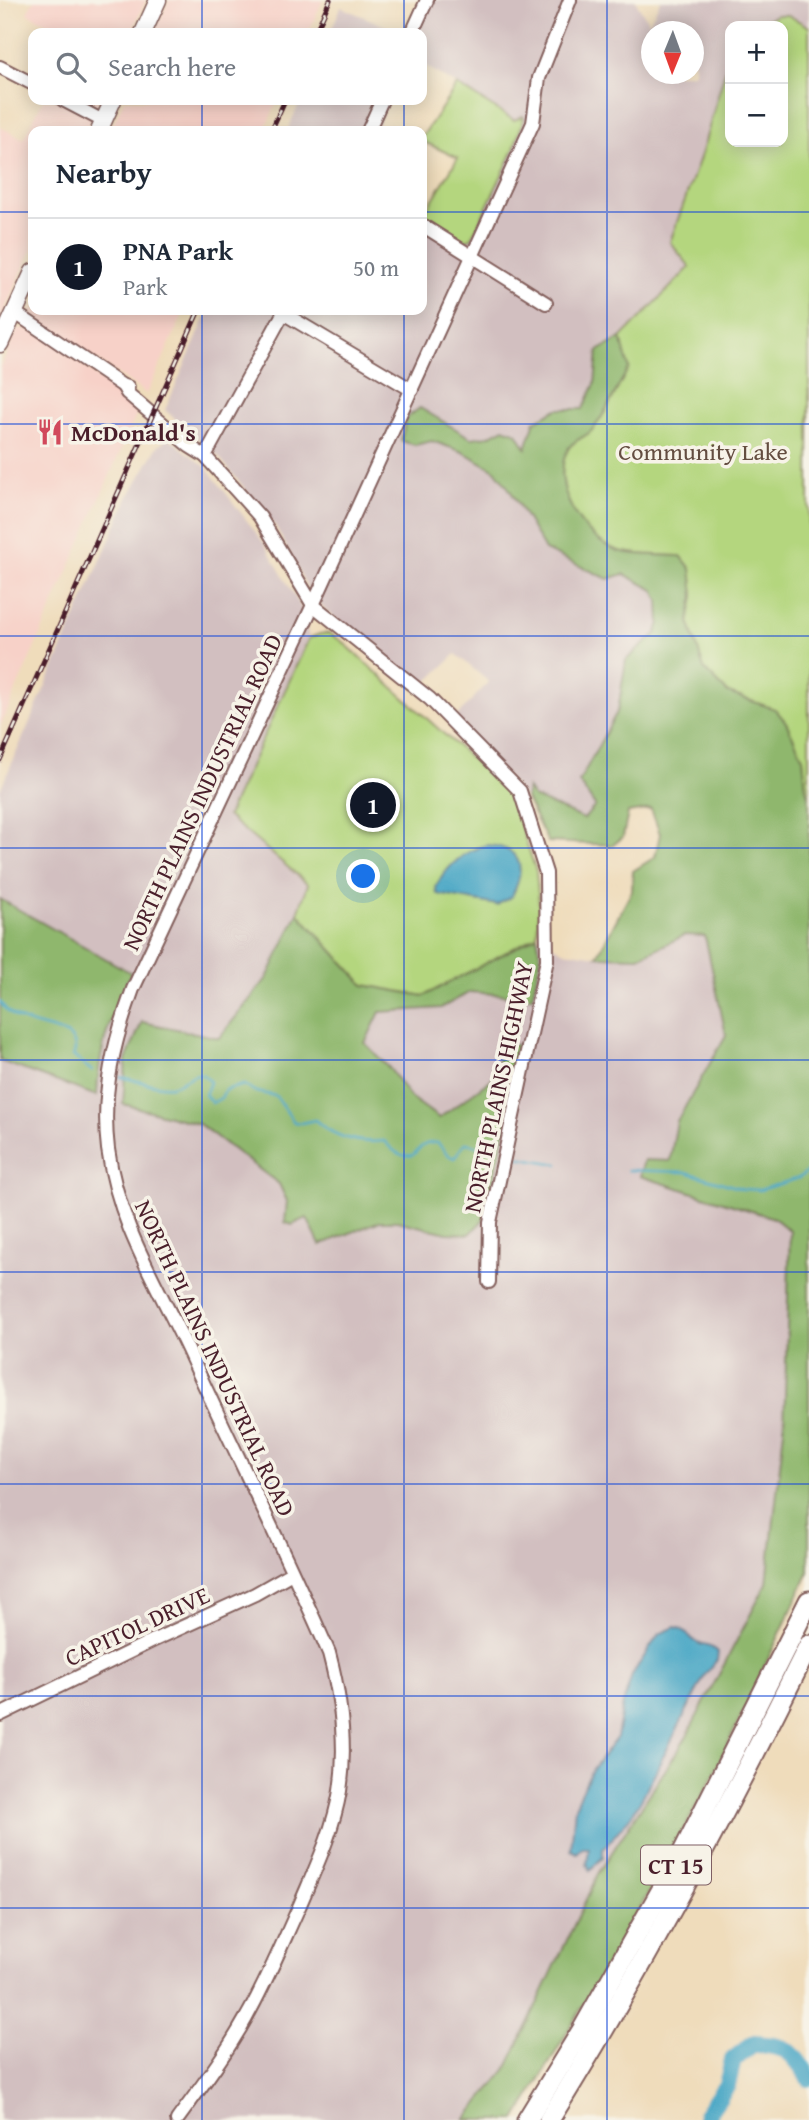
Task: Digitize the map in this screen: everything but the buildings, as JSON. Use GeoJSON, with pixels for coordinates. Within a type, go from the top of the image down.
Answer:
{"type":"FeatureCollection","features":[{"type":"Feature","properties":{"kind":"highway","name":"CT 15"},"geometry":{"type":"LineString","coordinates":[[527,2120],[584,2027],[682,1854],[809,1601]]}},
{"type":"Feature","properties":{"kind":"highway","name":"CT 15"},"geometry":{"type":"LineString","coordinates":[[549,2120],[599,2039],[699,1863],[809,1645]]}},
{"type":"Feature","properties":{"kind":"main road"},"geometry":{"type":"LineString","coordinates":[[145,28],[158,0]]}},
{"type":"Feature","properties":{"kind":"main road"},"geometry":{"type":"LineString","coordinates":[[101,126],[111,105]]}},
{"type":"Feature","properties":{"kind":"main road"},"geometry":{"type":"LineString","coordinates":[[0,344],[28,283]]}},
{"type":"Feature","properties":{"kind":"street"},"geometry":{"type":"LineString","coordinates":[[414,28],[427,0]]}},
{"type":"Feature","properties":{"kind":"street","name":"NORTH PLAINS INDUSTRIAL ROAD"},"geometry":{"type":"LineString","coordinates":[[177,2120],[223,2057],[258,1996],[317,1866],[340,1792],[343,1725],[339,1692],[329,1653],[124,1218],[113,1179],[105,1111],[109,1070],[118,1029],[133,989],[313,605],[533,123],[539,78],[570,0]]}},
{"type":"Feature","properties":{"kind":"street"},"geometry":{"type":"LineString","coordinates":[[0,66],[28,81]]}},
{"type":"Feature","properties":{"kind":"street"},"geometry":{"type":"LineString","coordinates":[[70,105],[101,126]]}},
{"type":"Feature","properties":{"kind":"street"},"geometry":{"type":"LineString","coordinates":[[370,126],[380,105]]}},
{"type":"Feature","properties":{"kind":"street"},"geometry":{"type":"LineString","coordinates":[[427,228],[546,303]]}},
{"type":"Feature","properties":{"kind":"street","name":"NORTH PLAINS HIGHWAY"},"geometry":{"type":"LineString","coordinates":[[15,312],[122,386],[189,446],[201,453],[260,517],[313,605],[430,699],[520,791],[546,873],[547,960],[490,1222],[489,1282]]}},
{"type":"Feature","properties":{"kind":"street"},"geometry":{"type":"LineString","coordinates":[[201,453],[282,315]]}},
{"type":"Feature","properties":{"kind":"street"},"geometry":{"type":"LineString","coordinates":[[289,315],[412,390]]}},
{"type":"Feature","properties":{"kind":"street","name":"CAPITOL DRIVE"},"geometry":{"type":"LineString","coordinates":[[0,1715],[152,1640],[255,1594],[292,1573]]}},
{"type":"Feature","properties":{"kind":"shaded area"},"geometry":{"type":"Polygon","coordinates":[[[34,0],[146,0],[133,28],[56,28],[27,13],[34,0]]]}},
{"type":"Feature","properties":{"kind":"shaded area"},"geometry":{"type":"Polygon","coordinates":[[[169,0],[323,0],[310,28],[156,28],[169,0]]]}},
{"type":"Feature","properties":{"kind":"shaded area"},"geometry":{"type":"Polygon","coordinates":[[[421,0],[635,0],[648,21],[641,21],[641,84],[704,84],[704,21],[650,21],[661,0],[809,0],[809,27],[788,15],[778,15],[764,21],[725,21],[725,72],[702,153],[690,267],[621,338],[598,351],[595,384],[582,409],[557,409],[526,449],[489,436],[471,438],[420,408],[415,445],[431,441],[463,452],[495,470],[510,490],[624,574],[654,590],[659,601],[661,623],[656,634],[626,660],[618,710],[601,744],[595,806],[585,819],[533,797],[526,799],[454,719],[489,682],[456,654],[421,688],[326,611],[309,591],[276,527],[219,457],[165,410],[207,315],[427,315],[427,209],[458,158],[427,143],[427,130],[457,85],[427,67],[427,28],[408,28],[421,0]]]}},
{"type":"Feature","properties":{"kind":"shaded area"},"geometry":{"type":"Polygon","coordinates":[[[341,7],[389,28],[332,28],[341,7]]]}},
{"type":"Feature","properties":{"kind":"shaded area"},"geometry":{"type":"Polygon","coordinates":[[[41,105],[98,105],[88,126],[30,126],[41,105]]]}},
{"type":"Feature","properties":{"kind":"shaded area"},"geometry":{"type":"Polygon","coordinates":[[[122,105],[276,105],[266,126],[112,126],[122,105]]]}},
{"type":"Feature","properties":{"kind":"shaded area"},"geometry":{"type":"Polygon","coordinates":[[[299,105],[387,105],[377,126],[289,126],[299,105]]]}},
{"type":"Feature","properties":{"kind":"shaded area"},"geometry":{"type":"Polygon","coordinates":[[[0,127],[24,139],[28,131],[28,258],[0,320],[0,127]]]}},
{"type":"Feature","properties":{"kind":"shaded area"},"geometry":{"type":"Polygon","coordinates":[[[32,315],[183,315],[147,394],[32,315]]]}},
{"type":"Feature","properties":{"kind":"shaded area"},"geometry":{"type":"Polygon","coordinates":[[[23,328],[45,336],[135,406],[137,413],[0,727],[0,369],[17,330],[23,328]]]}},
{"type":"Feature","properties":{"kind":"shaded area"},"geometry":{"type":"Polygon","coordinates":[[[169,438],[206,467],[264,543],[302,609],[309,638],[227,816],[308,885],[424,996],[537,936],[565,951],[597,956],[639,957],[686,935],[705,936],[726,1035],[677,1121],[670,1161],[640,1176],[774,1218],[790,1231],[784,1429],[767,1583],[684,1741],[598,1874],[506,2070],[465,2120],[0,2120],[0,1061],[97,1096],[97,1067],[108,1024],[130,973],[0,899],[0,790],[128,498],[158,446],[169,438]]]}},
{"type":"Feature","properties":{"kind":"green space","name":"Community Lake"},"geometry":{"type":"Polygon","coordinates":[[[777,15],[788,15],[809,27],[809,795],[806,790],[803,758],[774,709],[728,693],[704,669],[689,621],[694,596],[691,569],[681,556],[630,553],[603,543],[580,522],[566,493],[563,478],[563,463],[568,449],[598,423],[628,368],[621,338],[690,267],[670,242],[702,152],[725,72],[725,147],[788,147],[788,21],[764,21],[777,15]]]}},
{"type":"Feature","properties":{"kind":"green space"},"geometry":{"type":"Polygon","coordinates":[[[457,85],[514,120],[523,116],[524,118],[513,152],[472,238],[459,243],[427,224],[427,209],[458,158],[427,143],[427,130],[457,85]]]}},
{"type":"Feature","properties":{"kind":"green space"},"geometry":{"type":"Polygon","coordinates":[[[621,338],[629,368],[598,422],[590,432],[573,443],[563,463],[566,493],[572,508],[591,534],[616,550],[681,556],[691,569],[694,596],[689,621],[704,669],[728,693],[775,709],[786,722],[803,758],[809,795],[809,1572],[713,1776],[661,1872],[516,2120],[465,2120],[506,2070],[598,1874],[684,1741],[767,1583],[784,1429],[790,1231],[774,1218],[640,1176],[644,1160],[670,1161],[677,1121],[726,1035],[705,936],[685,935],[639,957],[597,956],[632,891],[633,871],[655,857],[660,834],[651,809],[628,813],[623,837],[613,845],[548,842],[526,799],[527,788],[533,797],[584,819],[595,806],[579,782],[618,710],[626,660],[656,634],[660,623],[659,601],[654,590],[624,574],[608,579],[545,550],[510,490],[495,470],[463,452],[432,441],[415,445],[401,441],[406,418],[420,408],[471,438],[489,436],[504,428],[517,433],[526,448],[535,421],[557,409],[583,409],[595,384],[598,351],[621,338]]]}},
{"type":"Feature","properties":{"kind":"green space"},"geometry":{"type":"Polygon","coordinates":[[[329,633],[343,642],[510,794],[536,871],[539,905],[537,936],[424,996],[364,985],[298,913],[308,884],[227,816],[309,638],[329,633]]]}},
{"type":"Feature","properties":{"kind":"green space"},"geometry":{"type":"Polygon","coordinates":[[[0,899],[131,973],[117,1004],[103,1047],[97,1096],[0,1061],[0,899]]]}},
{"type":"Feature","properties":{"kind":"green space"},"geometry":{"type":"Polygon","coordinates":[[[298,913],[364,985],[424,996],[537,936],[541,958],[532,997],[470,992],[441,1008],[380,1012],[365,1043],[390,1069],[410,1097],[439,1118],[492,1079],[503,1045],[521,1045],[521,1059],[485,1218],[470,1234],[447,1233],[397,1221],[380,1221],[320,1245],[307,1218],[292,1225],[285,1222],[287,1201],[279,1184],[199,1124],[123,1104],[126,1060],[142,1022],[219,1038],[267,978],[298,913]]]}},
{"type":"Feature","properties":{"kind":"water"},"geometry":{"type":"Polygon","coordinates":[[[486,845],[507,850],[518,860],[519,876],[512,896],[497,905],[437,894],[436,886],[451,866],[470,851],[486,845]]]}},
{"type":"Feature","properties":{"kind":"water"},"geometry":{"type":"Polygon","coordinates":[[[675,1627],[683,1630],[698,1643],[718,1652],[717,1660],[706,1673],[642,1798],[603,1849],[603,1857],[590,1870],[587,1864],[589,1848],[582,1848],[577,1853],[571,1850],[575,1807],[590,1773],[617,1737],[632,1675],[659,1634],[675,1627]]]}},
{"type":"Feature","properties":{"kind":"waterway"},"geometry":{"type":"LineString","coordinates":[[0,1002],[6,1010],[22,1020],[68,1035],[75,1045],[73,1056],[92,1071]]}},
{"type":"Feature","properties":{"kind":"waterway"},"geometry":{"type":"LineString","coordinates":[[120,1077],[153,1085],[171,1086],[201,1074],[210,1082],[205,1095],[212,1103],[221,1098],[225,1090],[244,1085],[256,1092],[276,1096],[294,1122],[315,1120],[347,1138],[365,1142],[384,1141],[404,1155],[413,1155],[430,1143],[438,1143],[454,1158],[465,1143],[491,1149]]}},
{"type":"Feature","properties":{"kind":"waterway"},"geometry":{"type":"LineString","coordinates":[[517,1157],[558,1164]]}},
{"type":"Feature","properties":{"kind":"waterway"},"geometry":{"type":"LineString","coordinates":[[628,1170],[686,1172],[743,1189],[760,1190],[799,1178],[809,1170]]}},
{"type":"Feature","properties":{"kind":"waterway"},"geometry":{"type":"LineString","coordinates":[[708,2120],[706,2115],[727,2085],[733,2060],[753,2044],[774,2046],[787,2051],[809,2078]]}},
{"type":"Feature","properties":{"kind":"railway"},"geometry":{"type":"LineString","coordinates":[[317,28],[330,0]]}},
{"type":"Feature","properties":{"kind":"railway"},"geometry":{"type":"LineString","coordinates":[[273,126],[283,105]]}},
{"type":"Feature","properties":{"kind":"railway"},"geometry":{"type":"LineString","coordinates":[[0,760],[197,315]]}},
{"type":"Feature","properties":{"kind":"place","name":"McDonald's"},"geometry":{"type":"Point","coordinates":[50,432]}},
{"type":"Feature","properties":{"kind":"place","name":"PNA Park"},"geometry":{"type":"Point","coordinates":[373,805]}}]}
